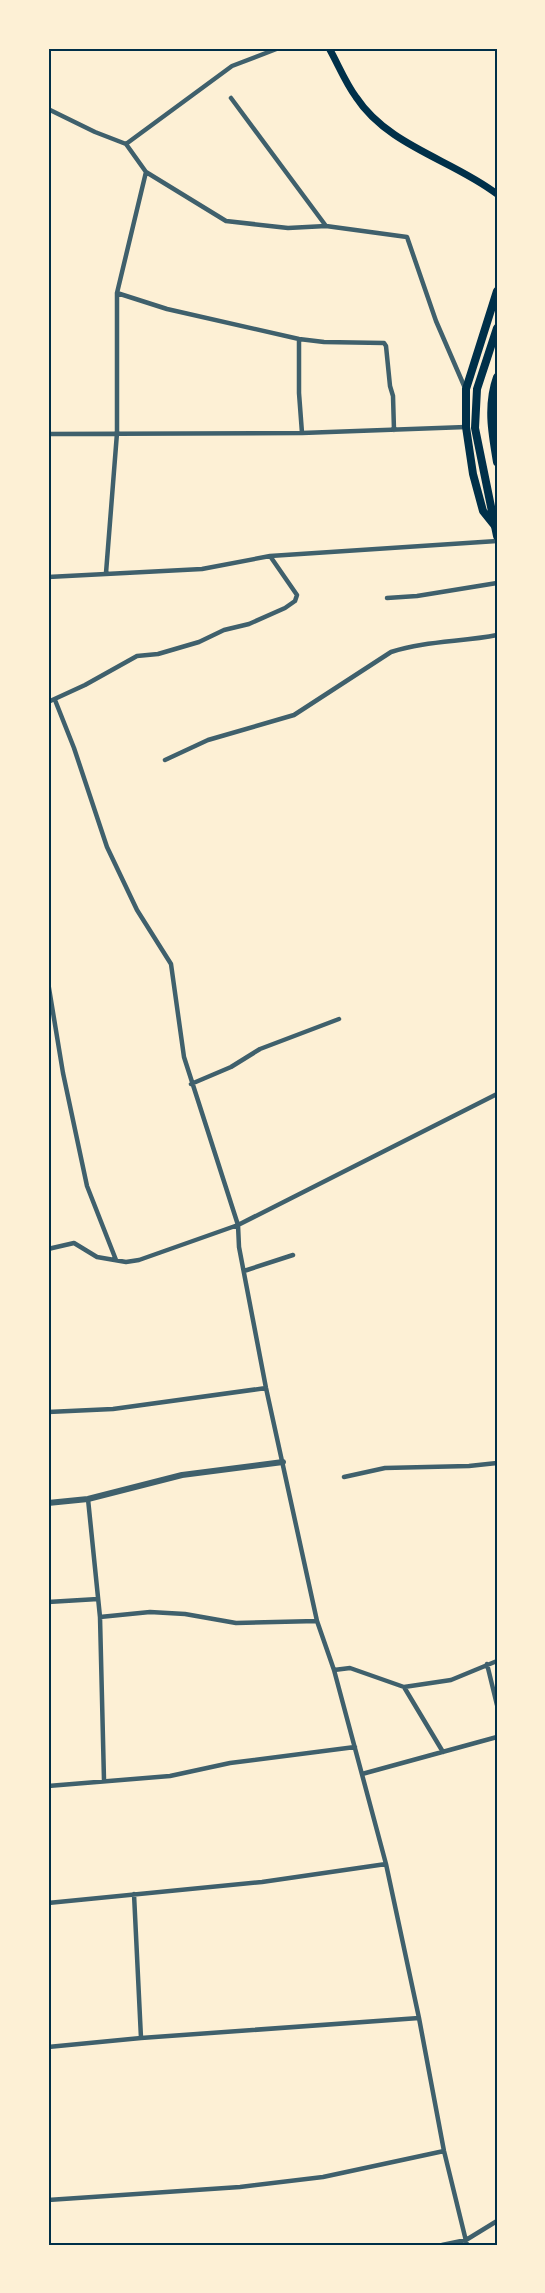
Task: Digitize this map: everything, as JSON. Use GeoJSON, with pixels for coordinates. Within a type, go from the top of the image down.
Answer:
{"type":"FeatureCollection","features":[{"type":"Feature","properties":{"kind":"main road"},"geometry":{"type":"LineString","coordinates":[[329,48],[356,98],[391,133],[482,183],[497,194]]}},
{"type":"Feature","properties":{"kind":"main road"},"geometry":{"type":"LineString","coordinates":[[482,183],[497,185]]}},
{"type":"Feature","properties":{"kind":"main road"},"geometry":{"type":"LineString","coordinates":[[495,526],[483,512],[472,474],[466,427],[466,388],[497,291]]}},
{"type":"Feature","properties":{"kind":"main road"},"geometry":{"type":"LineString","coordinates":[[497,328],[477,389],[475,428],[497,536]]}},
{"type":"Feature","properties":{"kind":"main road"},"geometry":{"type":"LineString","coordinates":[[497,377],[492,392],[491,427],[497,462]]}},
{"type":"Feature","properties":{"kind":"street"},"geometry":{"type":"LineString","coordinates":[[126,144],[232,66],[279,48]]}},
{"type":"Feature","properties":{"kind":"street"},"geometry":{"type":"LineString","coordinates":[[231,98],[326,226]]}},
{"type":"Feature","properties":{"kind":"street"},"geometry":{"type":"LineString","coordinates":[[48,109],[126,144],[146,171],[226,221],[288,228],[326,226],[407,237],[436,321],[466,388]]}},
{"type":"Feature","properties":{"kind":"street"},"geometry":{"type":"LineString","coordinates":[[106,573],[117,433],[117,293],[146,171]]}},
{"type":"Feature","properties":{"kind":"street"},"geometry":{"type":"LineString","coordinates":[[117,293],[167,309],[298,339],[384,343],[393,396],[394,430]]}},
{"type":"Feature","properties":{"kind":"street"},"geometry":{"type":"LineString","coordinates":[[298,339],[302,434]]}},
{"type":"Feature","properties":{"kind":"street"},"geometry":{"type":"LineString","coordinates":[[48,434],[302,434],[466,427]]}},
{"type":"Feature","properties":{"kind":"street"},"geometry":{"type":"LineString","coordinates":[[48,577],[202,569],[270,556],[497,541]]}},
{"type":"Feature","properties":{"kind":"street"},"geometry":{"type":"LineString","coordinates":[[48,702],[56,700],[137,656],[158,654],[199,642],[224,630],[249,624],[285,608],[295,601],[297,595],[270,556]]}},
{"type":"Feature","properties":{"kind":"street"},"geometry":{"type":"LineString","coordinates":[[387,598],[417,596],[497,582]]}},
{"type":"Feature","properties":{"kind":"street"},"geometry":{"type":"LineString","coordinates":[[165,760],[208,740],[294,715],[392,652],[410,646],[497,635]]}},
{"type":"Feature","properties":{"kind":"street"},"geometry":{"type":"LineString","coordinates":[[56,700],[107,848],[137,910],[171,964],[184,1058],[238,1226],[266,1388],[316,1621],[334,1670],[386,1864],[419,2018],[444,2151],[466,2243]]}},
{"type":"Feature","properties":{"kind":"street"},"geometry":{"type":"LineString","coordinates":[[48,982],[50,982],[63,1073],[87,1186],[116,1260]]}},
{"type":"Feature","properties":{"kind":"street"},"geometry":{"type":"LineString","coordinates":[[191,1084],[231,1067],[260,1049],[339,1019]]}},
{"type":"Feature","properties":{"kind":"street"},"geometry":{"type":"LineString","coordinates":[[48,1249],[74,1243],[97,1257],[126,1262],[140,1260],[238,1226],[497,1094]]}},
{"type":"Feature","properties":{"kind":"street"},"geometry":{"type":"LineString","coordinates":[[244,1271],[293,1255]]}},
{"type":"Feature","properties":{"kind":"street"},"geometry":{"type":"LineString","coordinates":[[48,1412],[113,1409],[266,1388]]}},
{"type":"Feature","properties":{"kind":"street"},"geometry":{"type":"LineString","coordinates":[[48,1503],[88,1500],[182,1475],[283,1462]]}},
{"type":"Feature","properties":{"kind":"street"},"geometry":{"type":"LineString","coordinates":[[344,1477],[385,1468],[497,1463]]}},
{"type":"Feature","properties":{"kind":"street"},"geometry":{"type":"LineString","coordinates":[[88,1500],[100,1617],[104,1780]]}},
{"type":"Feature","properties":{"kind":"street"},"geometry":{"type":"LineString","coordinates":[[48,1602],[98,1599]]}},
{"type":"Feature","properties":{"kind":"street"},"geometry":{"type":"LineString","coordinates":[[100,1617],[150,1612],[185,1614],[236,1623],[316,1621]]}},
{"type":"Feature","properties":{"kind":"street"},"geometry":{"type":"LineString","coordinates":[[334,1670],[350,1668],[404,1687],[451,1680],[497,1661]]}},
{"type":"Feature","properties":{"kind":"street"},"geometry":{"type":"LineString","coordinates":[[487,1664],[497,1705]]}},
{"type":"Feature","properties":{"kind":"street"},"geometry":{"type":"LineString","coordinates":[[404,1687],[443,1752]]}},
{"type":"Feature","properties":{"kind":"street"},"geometry":{"type":"LineString","coordinates":[[362,1774],[497,1737]]}},
{"type":"Feature","properties":{"kind":"street"},"geometry":{"type":"LineString","coordinates":[[48,1785],[170,1776],[230,1763],[354,1747]]}},
{"type":"Feature","properties":{"kind":"street"},"geometry":{"type":"LineString","coordinates":[[48,1903],[262,1882],[386,1864]]}},
{"type":"Feature","properties":{"kind":"street"},"geometry":{"type":"LineString","coordinates":[[135,1894],[141,2038]]}},
{"type":"Feature","properties":{"kind":"street"},"geometry":{"type":"LineString","coordinates":[[48,2048],[141,2038],[419,2018]]}},
{"type":"Feature","properties":{"kind":"street"},"geometry":{"type":"LineString","coordinates":[[48,2200],[240,2187],[323,2178],[444,2151]]}},
{"type":"Feature","properties":{"kind":"street"},"geometry":{"type":"LineString","coordinates":[[442,2245],[466,2243],[497,2221]]}}]}
